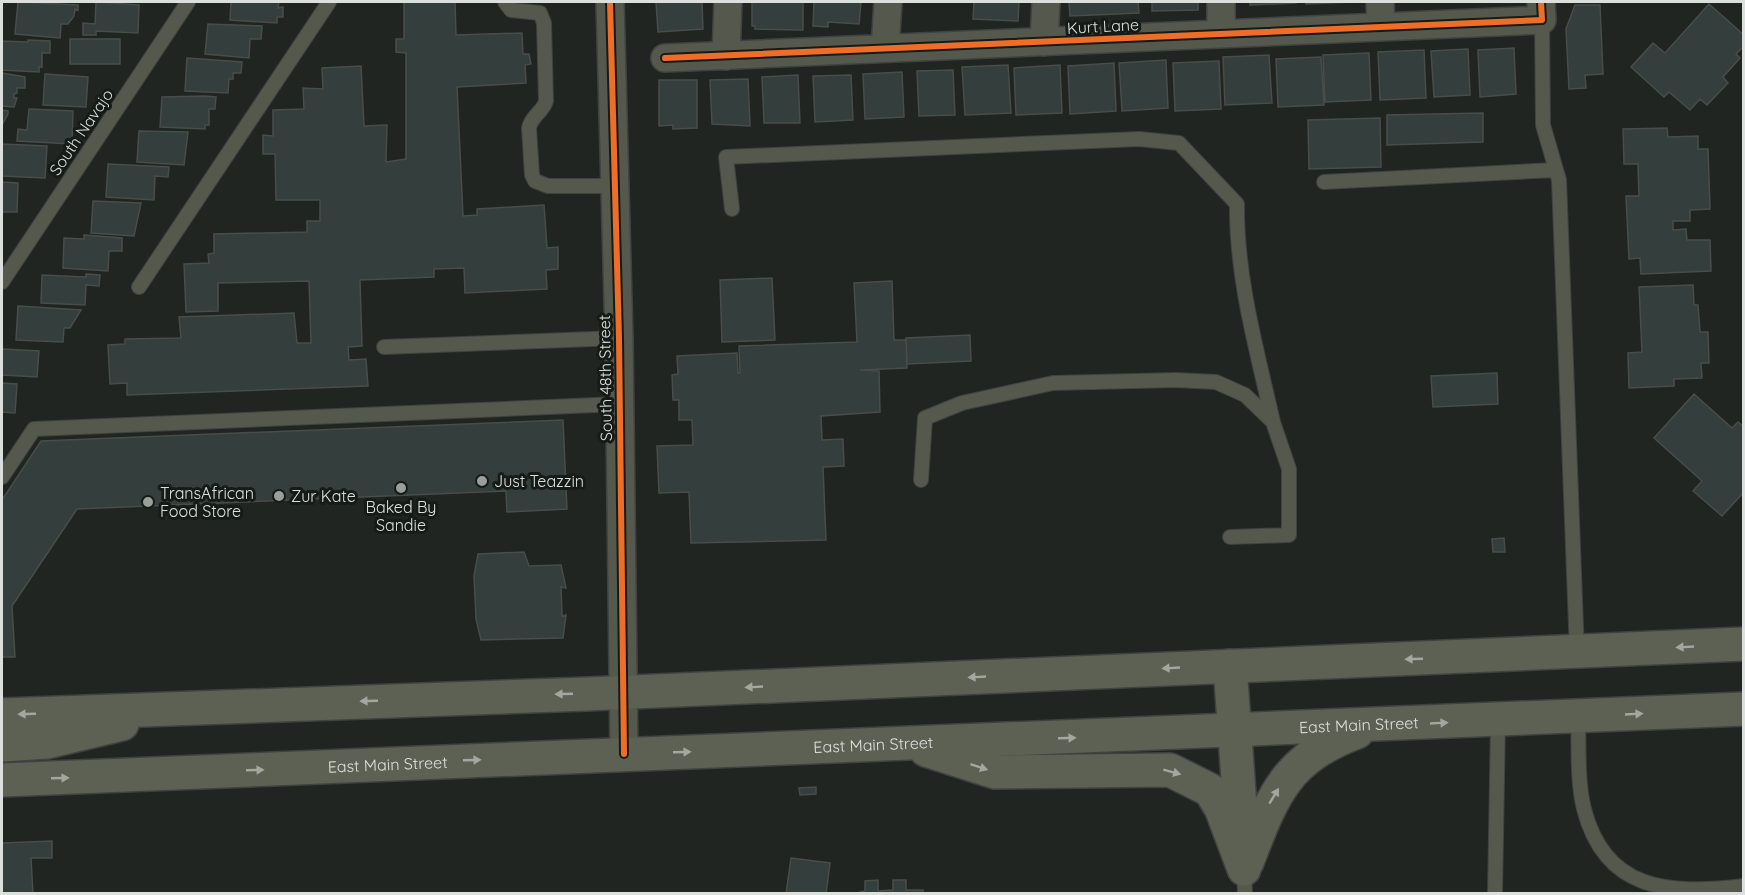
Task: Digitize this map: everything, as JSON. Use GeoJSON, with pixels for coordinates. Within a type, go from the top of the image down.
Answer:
{"type":"FeatureCollection","features":[{"type":"Feature","properties":{"kind":"main road"},"geometry":{"type":"LineString","coordinates":[[2,715],[622,692],[1743,644]]}},
{"type":"Feature","properties":{"kind":"main road"},"geometry":{"type":"LineString","coordinates":[[1230,666],[1245,881]]}},
{"type":"Feature","properties":{"kind":"main road"},"geometry":{"type":"LineString","coordinates":[[2,745],[47,742],[190,708]]}},
{"type":"Feature","properties":{"kind":"main road","name":"East Main Street"},"geometry":{"type":"LineString","coordinates":[[2,780],[903,743],[1234,732],[1743,709]]}},
{"type":"Feature","properties":{"kind":"main road"},"geometry":{"type":"LineString","coordinates":[[1245,881],[1270,802],[1285,778],[1333,741],[1372,726]]}},
{"type":"Feature","properties":{"kind":"main road"},"geometry":{"type":"LineString","coordinates":[[903,743],[995,772],[1170,770],[1210,790],[1221,808],[1245,881]]}},
{"type":"Feature","properties":{"kind":"street","name":"South 48th Street"},"geometry":{"type":"LineString","coordinates":[[610,2],[619,338],[624,754]]}},
{"type":"Feature","properties":{"kind":"street"},"geometry":{"type":"LineString","coordinates":[[726,56],[728,2]]}},
{"type":"Feature","properties":{"kind":"street"},"geometry":{"type":"LineString","coordinates":[[885,48],[888,2]]}},
{"type":"Feature","properties":{"kind":"street"},"geometry":{"type":"LineString","coordinates":[[1044,42],[1046,2]]}},
{"type":"Feature","properties":{"kind":"street"},"geometry":{"type":"LineString","coordinates":[[1221,2],[1221,34]]}},
{"type":"Feature","properties":{"kind":"street","name":"Kurt Lane"},"geometry":{"type":"LineString","coordinates":[[664,58],[1221,34],[1381,14],[1541,11]]}},
{"type":"Feature","properties":{"kind":"lane","name":"South Navajo"},"geometry":{"type":"LineString","coordinates":[[2,282],[188,2]]}},
{"type":"Feature","properties":{"kind":"lane"},"geometry":{"type":"LineString","coordinates":[[139,287],[329,2]]}},
{"type":"Feature","properties":{"kind":"lane"},"geometry":{"type":"LineString","coordinates":[[505,2],[511,10],[540,13],[544,22],[546,101],[544,107],[530,121],[529,128],[532,175],[535,181],[548,186],[615,186]]}},
{"type":"Feature","properties":{"kind":"lane"},"geometry":{"type":"LineString","coordinates":[[1541,11],[1543,125],[1558,180],[1576,652]]}},
{"type":"Feature","properties":{"kind":"lane"},"geometry":{"type":"LineString","coordinates":[[732,209],[726,157],[1139,139],[1179,143],[1238,204],[1237,230],[1246,296],[1273,422],[1289,469],[1289,535],[1230,537]]}},
{"type":"Feature","properties":{"kind":"lane"},"geometry":{"type":"LineString","coordinates":[[1324,182],[1555,170]]}},
{"type":"Feature","properties":{"kind":"lane"},"geometry":{"type":"LineString","coordinates":[[384,347],[619,338]]}},
{"type":"Feature","properties":{"kind":"lane"},"geometry":{"type":"LineString","coordinates":[[921,480],[925,418],[962,403],[1053,383],[1176,380],[1216,382],[1245,395],[1273,422]]}},
{"type":"Feature","properties":{"kind":"lane"},"geometry":{"type":"LineString","coordinates":[[2,477],[34,429],[620,404]]}},
{"type":"Feature","properties":{"kind":"lane"},"geometry":{"type":"LineString","coordinates":[[1578,717],[1583,808],[1601,853],[1619,872],[1652,887],[1682,893],[1743,886]]}},
{"type":"Feature","properties":{"kind":"lane"},"geometry":{"type":"LineString","coordinates":[[1495,894],[1498,720]]}},
{"type":"Feature","properties":{"kind":"building"},"geometry":{"type":"Polygon","coordinates":[[[18,2],[78,5],[78,10],[75,9],[74,16],[68,24],[61,24],[60,38],[15,34],[18,2]]]}},
{"type":"Feature","properties":{"kind":"building"},"geometry":{"type":"Polygon","coordinates":[[[96,2],[139,5],[138,33],[96,31],[96,35],[83,35],[83,23],[95,24],[96,2]]]}},
{"type":"Feature","properties":{"kind":"building"},"geometry":{"type":"Polygon","coordinates":[[[231,2],[279,2],[278,8],[283,7],[283,17],[277,17],[277,23],[230,20],[231,2]]]}},
{"type":"Feature","properties":{"kind":"building"},"geometry":{"type":"Polygon","coordinates":[[[404,2],[455,2],[456,35],[522,33],[523,54],[529,54],[531,64],[525,65],[526,83],[457,87],[463,216],[477,215],[477,209],[544,205],[547,248],[558,247],[558,269],[546,270],[547,289],[465,293],[464,268],[434,269],[434,277],[360,280],[362,346],[348,347],[349,360],[366,359],[368,386],[127,395],[127,383],[110,384],[108,345],[125,344],[125,339],[181,338],[179,317],[294,313],[297,343],[311,343],[309,281],[218,283],[218,311],[186,312],[184,264],[209,263],[208,254],[214,253],[214,234],[307,232],[307,221],[320,221],[320,200],[276,200],[275,154],[263,154],[263,135],[273,136],[273,110],[304,109],[303,88],[323,89],[322,68],[361,66],[364,126],[387,125],[386,162],[406,159],[406,53],[396,52],[396,39],[404,39],[404,2]]]}},
{"type":"Feature","properties":{"kind":"building"},"geometry":{"type":"Polygon","coordinates":[[[656,2],[702,2],[703,29],[658,32],[656,2]]]}},
{"type":"Feature","properties":{"kind":"building"},"geometry":{"type":"Polygon","coordinates":[[[752,2],[803,2],[803,30],[755,29],[755,26],[752,26],[752,2]]]}},
{"type":"Feature","properties":{"kind":"building"},"geometry":{"type":"Polygon","coordinates":[[[814,2],[861,2],[859,24],[828,22],[828,27],[813,26],[814,2]]]}},
{"type":"Feature","properties":{"kind":"building"},"geometry":{"type":"Polygon","coordinates":[[[974,2],[1019,2],[1018,21],[973,19],[974,2]]]}},
{"type":"Feature","properties":{"kind":"building"},"geometry":{"type":"Polygon","coordinates":[[[1069,2],[1138,2],[1139,13],[1070,16],[1069,2]]]}},
{"type":"Feature","properties":{"kind":"building"},"geometry":{"type":"Polygon","coordinates":[[[1152,2],[1198,2],[1198,10],[1152,11],[1152,2]]]}},
{"type":"Feature","properties":{"kind":"building"},"geometry":{"type":"Polygon","coordinates":[[[1250,2],[1296,2],[1296,3],[1250,5],[1250,2]]]}},
{"type":"Feature","properties":{"kind":"building"},"geometry":{"type":"Polygon","coordinates":[[[1306,2],[1353,2],[1306,4],[1306,2]]]}},
{"type":"Feature","properties":{"kind":"building"},"geometry":{"type":"Polygon","coordinates":[[[1709,4],[1744,35],[1744,46],[1736,54],[1740,58],[1723,77],[1728,83],[1707,105],[1700,99],[1690,110],[1669,92],[1664,97],[1631,67],[1653,43],[1665,53],[1709,4]]]}},
{"type":"Feature","properties":{"kind":"building"},"geometry":{"type":"Polygon","coordinates":[[[1575,5],[1600,5],[1603,74],[1585,75],[1586,88],[1569,89],[1566,29],[1575,5]]]}},
{"type":"Feature","properties":{"kind":"building"},"geometry":{"type":"Polygon","coordinates":[[[208,24],[262,26],[261,39],[250,39],[249,58],[205,54],[208,24]]]}},
{"type":"Feature","properties":{"kind":"building"},"geometry":{"type":"Polygon","coordinates":[[[70,39],[120,39],[120,64],[70,64],[70,39]]]}},
{"type":"Feature","properties":{"kind":"building"},"geometry":{"type":"Polygon","coordinates":[[[28,40],[50,41],[50,53],[42,53],[42,67],[39,67],[39,72],[2,70],[2,41],[28,42],[28,40]]]}},
{"type":"Feature","properties":{"kind":"building"},"geometry":{"type":"Polygon","coordinates":[[[1514,48],[1516,94],[1480,97],[1478,50],[1514,48]]]}},
{"type":"Feature","properties":{"kind":"building"},"geometry":{"type":"Polygon","coordinates":[[[1468,49],[1470,95],[1434,97],[1431,51],[1468,49]]]}},
{"type":"Feature","properties":{"kind":"building"},"geometry":{"type":"Polygon","coordinates":[[[1424,50],[1426,98],[1380,100],[1378,52],[1424,50]]]}},
{"type":"Feature","properties":{"kind":"building"},"geometry":{"type":"Polygon","coordinates":[[[1369,53],[1371,100],[1325,102],[1323,55],[1369,53]]]}},
{"type":"Feature","properties":{"kind":"building"},"geometry":{"type":"Polygon","coordinates":[[[1269,55],[1272,103],[1225,105],[1223,57],[1269,55]]]}},
{"type":"Feature","properties":{"kind":"building"},"geometry":{"type":"Polygon","coordinates":[[[1321,57],[1324,105],[1278,107],[1276,59],[1321,57]]]}},
{"type":"Feature","properties":{"kind":"building"},"geometry":{"type":"Polygon","coordinates":[[[187,58],[242,62],[241,73],[233,73],[233,79],[229,79],[228,93],[185,91],[187,58]]]}},
{"type":"Feature","properties":{"kind":"building"},"geometry":{"type":"Polygon","coordinates":[[[1166,60],[1168,108],[1122,111],[1119,63],[1166,60]]]}},
{"type":"Feature","properties":{"kind":"building"},"geometry":{"type":"Polygon","coordinates":[[[1219,61],[1221,109],[1175,111],[1173,63],[1219,61]]]}},
{"type":"Feature","properties":{"kind":"building"},"geometry":{"type":"Polygon","coordinates":[[[1114,63],[1116,111],[1070,114],[1068,66],[1114,63]]]}},
{"type":"Feature","properties":{"kind":"building"},"geometry":{"type":"Polygon","coordinates":[[[1008,65],[1011,113],[965,115],[962,67],[1008,65]]]}},
{"type":"Feature","properties":{"kind":"building"},"geometry":{"type":"Polygon","coordinates":[[[1060,65],[1062,113],[1016,115],[1014,68],[1060,65]]]}},
{"type":"Feature","properties":{"kind":"building"},"geometry":{"type":"Polygon","coordinates":[[[953,70],[955,115],[919,116],[917,71],[953,70]]]}},
{"type":"Feature","properties":{"kind":"building"},"geometry":{"type":"Polygon","coordinates":[[[902,72],[904,117],[865,119],[863,74],[902,72]]]}},
{"type":"Feature","properties":{"kind":"building"},"geometry":{"type":"Polygon","coordinates":[[[2,73],[25,77],[25,88],[17,88],[17,93],[14,94],[14,98],[17,98],[14,107],[2,106],[2,73]]]}},
{"type":"Feature","properties":{"kind":"building"},"geometry":{"type":"Polygon","coordinates":[[[45,74],[88,77],[86,107],[43,105],[45,74]]]}},
{"type":"Feature","properties":{"kind":"building"},"geometry":{"type":"Polygon","coordinates":[[[798,75],[800,123],[764,123],[762,77],[798,75]]]}},
{"type":"Feature","properties":{"kind":"building"},"geometry":{"type":"Polygon","coordinates":[[[851,75],[853,120],[815,122],[813,76],[851,75]]]}},
{"type":"Feature","properties":{"kind":"building"},"geometry":{"type":"Polygon","coordinates":[[[748,79],[750,126],[712,124],[710,80],[748,79]]]}},
{"type":"Feature","properties":{"kind":"building"},"geometry":{"type":"Polygon","coordinates":[[[659,80],[697,80],[697,128],[673,129],[673,125],[659,126],[659,80]]]}},
{"type":"Feature","properties":{"kind":"building"},"geometry":{"type":"Polygon","coordinates":[[[162,97],[216,97],[215,109],[209,109],[209,125],[205,125],[205,129],[160,127],[162,97]]]}},
{"type":"Feature","properties":{"kind":"building"},"geometry":{"type":"Polygon","coordinates":[[[29,109],[73,111],[72,144],[17,141],[18,129],[27,130],[29,109]]]}},
{"type":"Feature","properties":{"kind":"building"},"geometry":{"type":"Polygon","coordinates":[[[2,110],[8,111],[8,114],[2,125],[2,110]]]}},
{"type":"Feature","properties":{"kind":"building"},"geometry":{"type":"Polygon","coordinates":[[[1483,113],[1483,142],[1387,145],[1387,115],[1483,113]]]}},
{"type":"Feature","properties":{"kind":"building"},"geometry":{"type":"Polygon","coordinates":[[[1380,118],[1381,167],[1309,169],[1308,120],[1380,118]]]}},
{"type":"Feature","properties":{"kind":"building"},"geometry":{"type":"Polygon","coordinates":[[[1667,128],[1668,137],[1698,136],[1698,149],[1708,149],[1710,209],[1690,210],[1690,221],[1673,221],[1673,230],[1686,229],[1687,240],[1710,240],[1711,271],[1641,274],[1640,258],[1629,259],[1626,196],[1639,196],[1638,164],[1624,164],[1623,129],[1667,128]]]}},
{"type":"Feature","properties":{"kind":"building"},"geometry":{"type":"Polygon","coordinates":[[[139,131],[188,132],[184,165],[137,162],[139,131]]]}},
{"type":"Feature","properties":{"kind":"building"},"geometry":{"type":"Polygon","coordinates":[[[2,144],[47,146],[45,178],[2,176],[2,144]]]}},
{"type":"Feature","properties":{"kind":"building"},"geometry":{"type":"Polygon","coordinates":[[[108,164],[169,167],[168,177],[155,176],[154,200],[106,197],[108,164]]]}},
{"type":"Feature","properties":{"kind":"building"},"geometry":{"type":"Polygon","coordinates":[[[2,182],[18,183],[17,212],[2,212],[2,182]]]}},
{"type":"Feature","properties":{"kind":"building"},"geometry":{"type":"Polygon","coordinates":[[[93,201],[141,203],[134,236],[91,233],[93,201]]]}},
{"type":"Feature","properties":{"kind":"building"},"geometry":{"type":"Polygon","coordinates":[[[84,235],[122,238],[122,251],[109,251],[108,271],[63,268],[64,238],[84,239],[84,235]]]}},
{"type":"Feature","properties":{"kind":"building"},"geometry":{"type":"Polygon","coordinates":[[[86,274],[100,275],[99,286],[86,285],[85,305],[41,303],[42,275],[86,277],[86,274]]]}},
{"type":"Feature","properties":{"kind":"building"},"geometry":{"type":"Polygon","coordinates":[[[772,278],[775,340],[722,342],[720,280],[772,278]]]}},
{"type":"Feature","properties":{"kind":"building"},"geometry":{"type":"Polygon","coordinates":[[[892,281],[894,340],[906,340],[907,368],[860,370],[879,371],[880,412],[821,416],[822,440],[843,439],[844,466],[823,467],[826,540],[691,543],[689,492],[659,493],[657,446],[693,445],[692,420],[679,420],[679,400],[673,400],[672,375],[678,374],[677,356],[737,353],[738,373],[740,373],[739,346],[857,342],[854,283],[892,281]]]}},
{"type":"Feature","properties":{"kind":"building"},"geometry":{"type":"Polygon","coordinates":[[[1693,285],[1694,305],[1698,305],[1700,332],[1708,332],[1709,363],[1701,363],[1702,378],[1674,379],[1674,386],[1629,388],[1628,353],[1642,352],[1639,287],[1693,285]]]}},
{"type":"Feature","properties":{"kind":"building"},"geometry":{"type":"Polygon","coordinates":[[[18,306],[81,310],[70,328],[64,328],[63,342],[16,340],[18,306]]]}},
{"type":"Feature","properties":{"kind":"building"},"geometry":{"type":"Polygon","coordinates":[[[970,335],[971,361],[907,364],[906,338],[970,335]]]}},
{"type":"Feature","properties":{"kind":"building"},"geometry":{"type":"Polygon","coordinates":[[[2,349],[39,351],[37,377],[2,375],[2,349]]]}},
{"type":"Feature","properties":{"kind":"building"},"geometry":{"type":"Polygon","coordinates":[[[1497,373],[1498,404],[1433,407],[1431,376],[1497,373]]]}},
{"type":"Feature","properties":{"kind":"building"},"geometry":{"type":"Polygon","coordinates":[[[2,383],[17,384],[15,413],[2,412],[2,383]]]}},
{"type":"Feature","properties":{"kind":"building"},"geometry":{"type":"Polygon","coordinates":[[[1694,394],[1732,428],[1738,422],[1744,427],[1744,492],[1722,516],[1693,491],[1702,481],[1654,438],[1694,394]]]}},
{"type":"Feature","properties":{"kind":"building"},"geometry":{"type":"Polygon","coordinates":[[[563,420],[567,509],[507,512],[506,491],[77,509],[12,606],[15,657],[2,657],[2,500],[41,441],[563,420]]]}},
{"type":"Feature","properties":{"kind":"building"},"geometry":{"type":"Polygon","coordinates":[[[1504,538],[1505,552],[1493,552],[1492,539],[1504,538]]]}},
{"type":"Feature","properties":{"kind":"building"},"geometry":{"type":"Polygon","coordinates":[[[524,552],[529,566],[561,565],[566,588],[561,587],[562,616],[566,615],[563,638],[481,640],[476,619],[474,576],[478,554],[524,552]]]}},
{"type":"Feature","properties":{"kind":"building"},"geometry":{"type":"Polygon","coordinates":[[[816,787],[816,794],[800,795],[799,788],[816,787]]]}},
{"type":"Feature","properties":{"kind":"building"},"geometry":{"type":"Polygon","coordinates":[[[52,841],[52,858],[31,858],[33,894],[2,894],[2,843],[52,841]]]}},
{"type":"Feature","properties":{"kind":"building"},"geometry":{"type":"Polygon","coordinates":[[[791,858],[830,863],[826,894],[786,894],[791,858]]]}},
{"type":"Feature","properties":{"kind":"building"},"geometry":{"type":"Polygon","coordinates":[[[878,880],[878,891],[893,890],[893,880],[906,880],[906,890],[923,890],[923,894],[852,894],[865,891],[865,881],[878,880]]]}},
{"type":"Feature","properties":{"kind":"cycle path"},"geometry":{"type":"LineString","coordinates":[[610,2],[619,338],[624,754]]}},
{"type":"Feature","properties":{"kind":"cycle path"},"geometry":{"type":"LineString","coordinates":[[665,58],[1542,20],[1541,2]]}},
{"type":"Feature","properties":{"kind":"place","name":"Just Teazzin"},"geometry":{"type":"Point","coordinates":[482,481]}},
{"type":"Feature","properties":{"kind":"place","name":"Baked By Sandie"},"geometry":{"type":"Point","coordinates":[401,488]}},
{"type":"Feature","properties":{"kind":"place","name":"Zur Kate"},"geometry":{"type":"Point","coordinates":[279,496]}},
{"type":"Feature","properties":{"kind":"place","name":"TransAfrican Food Store"},"geometry":{"type":"Point","coordinates":[148,502]}}]}
